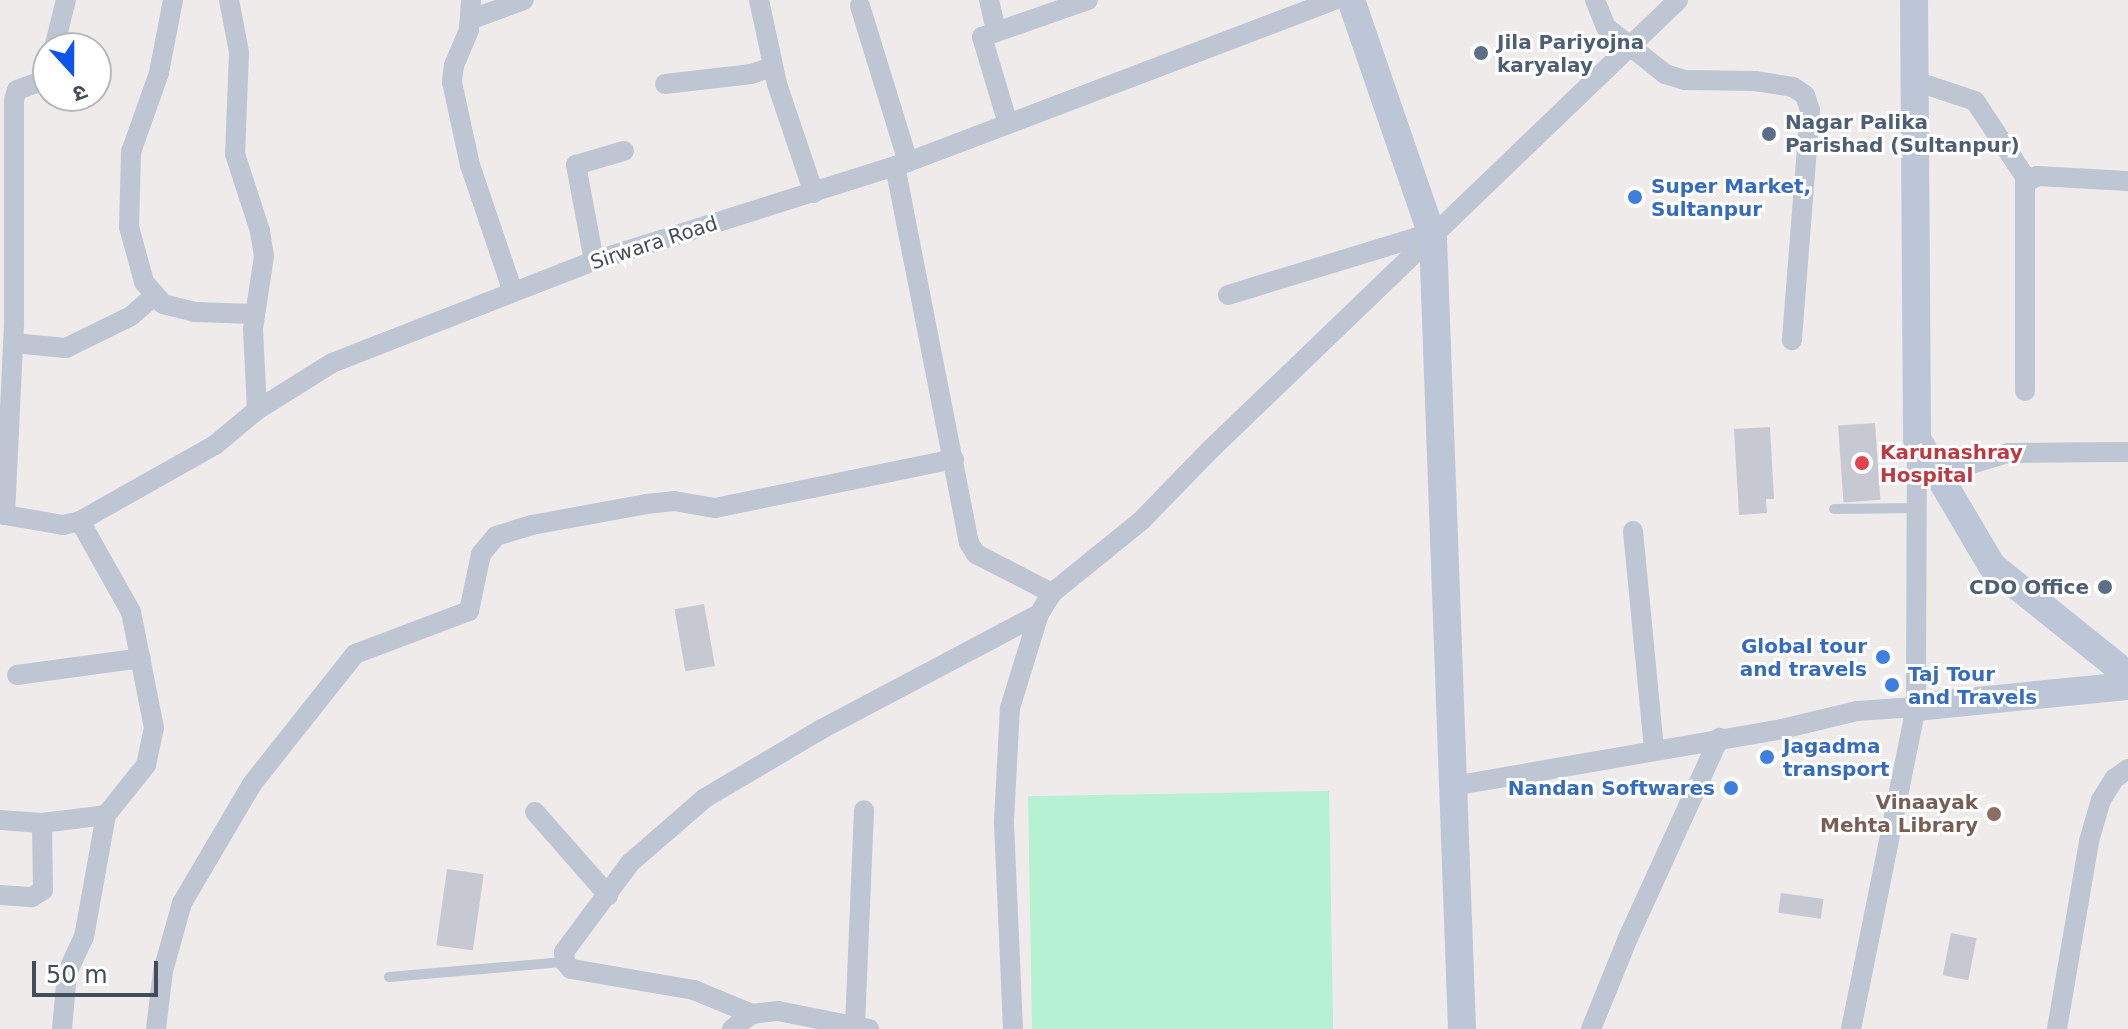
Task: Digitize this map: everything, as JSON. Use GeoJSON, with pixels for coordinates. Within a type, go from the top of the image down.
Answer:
{"type":"FeatureCollection","features":[{"type":"Feature","properties":{"kind":"street"},"geometry":{"type":"LineString","coordinates":[[58,32],[66,0]]}},
{"type":"Feature","properties":{"kind":"street"},"geometry":{"type":"LineString","coordinates":[[173,0],[159,73],[131,152],[129,227],[144,282],[153,297],[180,310],[254,314]]}},
{"type":"Feature","properties":{"kind":"street"},"geometry":{"type":"LineString","coordinates":[[229,0],[239,52],[235,154],[260,231],[264,256],[254,314],[257,410]]}},
{"type":"Feature","properties":{"kind":"street"},"geometry":{"type":"LineString","coordinates":[[513,292],[470,165],[452,82],[471,9],[524,0]]}},
{"type":"Feature","properties":{"kind":"street"},"geometry":{"type":"LineString","coordinates":[[759,0],[773,67],[814,193]]}},
{"type":"Feature","properties":{"kind":"street"},"geometry":{"type":"LineString","coordinates":[[989,0],[996,30]]}},
{"type":"Feature","properties":{"kind":"street"},"geometry":{"type":"LineString","coordinates":[[1008,124],[982,41],[984,35],[1088,0]]}},
{"type":"Feature","properties":{"kind":"street","name":"Sirwara Road"},"geometry":{"type":"LineString","coordinates":[[2,515],[63,525],[80,521],[215,445],[257,410],[332,363],[594,261],[901,164],[1335,0]]}},
{"type":"Feature","properties":{"kind":"street"},"geometry":{"type":"LineString","coordinates":[[1351,0],[1432,236],[1462,1029]]}},
{"type":"Feature","properties":{"kind":"street"},"geometry":{"type":"LineString","coordinates":[[1595,0],[1606,27],[1676,79],[1755,81],[1793,87],[1805,95],[1810,110],[1792,340]]}},
{"type":"Feature","properties":{"kind":"street"},"geometry":{"type":"LineString","coordinates":[[1013,1029],[1004,821],[1010,708],[1039,614],[1052,593],[1141,521],[1211,449],[1678,0]]}},
{"type":"Feature","properties":{"kind":"street"},"geometry":{"type":"LineString","coordinates":[[1851,1029],[1916,707],[1914,0]]}},
{"type":"Feature","properties":{"kind":"street"},"geometry":{"type":"LineString","coordinates":[[860,6],[901,164],[969,543],[976,554],[1052,593]]}},
{"type":"Feature","properties":{"kind":"street"},"geometry":{"type":"LineString","coordinates":[[665,84],[751,74],[773,67]]}},
{"type":"Feature","properties":{"kind":"street"},"geometry":{"type":"LineString","coordinates":[[1915,81],[1975,101],[2027,180]]}},
{"type":"Feature","properties":{"kind":"street"},"geometry":{"type":"LineString","coordinates":[[2,515],[13,343],[14,100],[17,90],[32,84]]}},
{"type":"Feature","properties":{"kind":"street"},"geometry":{"type":"LineString","coordinates":[[594,261],[576,165],[624,151]]}},
{"type":"Feature","properties":{"kind":"street"},"geometry":{"type":"LineString","coordinates":[[2025,391],[2022,191],[2027,180],[2037,176],[2128,181]]}},
{"type":"Feature","properties":{"kind":"street"},"geometry":{"type":"LineString","coordinates":[[1228,295],[1432,236]]}},
{"type":"Feature","properties":{"kind":"street"},"geometry":{"type":"LineString","coordinates":[[13,343],[66,348],[131,316],[153,297]]}},
{"type":"Feature","properties":{"kind":"street"},"geometry":{"type":"LineString","coordinates":[[1917,439],[1992,566],[2128,675]]}},
{"type":"Feature","properties":{"kind":"street"},"geometry":{"type":"LineString","coordinates":[[1938,474],[2008,453],[2128,452]]}},
{"type":"Feature","properties":{"kind":"street"},"geometry":{"type":"LineString","coordinates":[[156,1029],[163,971],[182,903],[252,784],[355,654],[469,611],[481,554],[496,536],[532,525],[646,504],[674,501],[715,508],[954,459]]}},
{"type":"Feature","properties":{"kind":"street"},"geometry":{"type":"LineString","coordinates":[[62,1029],[67,973],[84,937],[106,815],[146,765],[154,728],[126,600],[80,521]]}},
{"type":"Feature","properties":{"kind":"street"},"geometry":{"type":"LineString","coordinates":[[1633,531],[1654,748]]}},
{"type":"Feature","properties":{"kind":"street"},"geometry":{"type":"LineString","coordinates":[[864,810],[862,1028],[778,1011],[752,1014],[694,990],[571,969],[565,962],[564,952],[630,863],[705,798],[820,730],[1039,614]]}},
{"type":"Feature","properties":{"kind":"street"},"geometry":{"type":"LineString","coordinates":[[17,675],[141,658]]}},
{"type":"Feature","properties":{"kind":"street"},"geometry":{"type":"LineString","coordinates":[[1453,786],[1654,748],[1782,729],[1857,711],[2128,686]]}},
{"type":"Feature","properties":{"kind":"street"},"geometry":{"type":"LineString","coordinates":[[1591,1029],[1628,938],[1719,738]]}},
{"type":"Feature","properties":{"kind":"street"},"geometry":{"type":"LineString","coordinates":[[2057,1029],[2089,841],[2101,800],[2114,779],[2128,769]]}},
{"type":"Feature","properties":{"kind":"street"},"geometry":{"type":"LineString","coordinates":[[535,812],[608,895]]}},
{"type":"Feature","properties":{"kind":"street"},"geometry":{"type":"LineString","coordinates":[[0,820],[42,823],[106,815]]}},
{"type":"Feature","properties":{"kind":"street"},"geometry":{"type":"LineString","coordinates":[[0,895],[32,897],[43,890],[42,823]]}},
{"type":"Feature","properties":{"kind":"street"},"geometry":{"type":"LineString","coordinates":[[732,1029],[752,1014]]}},
{"type":"Feature","properties":{"kind":"lane"},"geometry":{"type":"LineString","coordinates":[[1834,509],[1917,508]]}},
{"type":"Feature","properties":{"kind":"lane"},"geometry":{"type":"LineString","coordinates":[[389,977],[565,962]]}},
{"type":"Feature","properties":{"kind":"green space"},"geometry":{"type":"Polygon","coordinates":[[[1329,791],[1333,1029],[1032,1029],[1028,796],[1329,791]]]}},
{"type":"Feature","properties":{"kind":"building"},"geometry":{"type":"Polygon","coordinates":[[[1875,423],[1880,500],[1843,502],[1838,426],[1875,423]]]}},
{"type":"Feature","properties":{"kind":"building"},"geometry":{"type":"Polygon","coordinates":[[[1770,427],[1774,499],[1766,499],[1767,513],[1739,515],[1734,429],[1770,427]]]}},
{"type":"Feature","properties":{"kind":"building"},"geometry":{"type":"Polygon","coordinates":[[[704,604],[715,666],[685,671],[674,609],[704,604]]]}},
{"type":"Feature","properties":{"kind":"building"},"geometry":{"type":"Polygon","coordinates":[[[447,869],[484,874],[473,950],[436,945],[447,869]]]}},
{"type":"Feature","properties":{"kind":"building"},"geometry":{"type":"Polygon","coordinates":[[[1781,893],[1824,899],[1821,919],[1778,913],[1781,893]]]}},
{"type":"Feature","properties":{"kind":"building"},"geometry":{"type":"Polygon","coordinates":[[[1951,933],[1977,938],[1968,980],[1943,975],[1951,933]]]}},
{"type":"Feature","properties":{"kind":"place","name":"Jila Pariyojna karyalay"},"geometry":{"type":"Point","coordinates":[1481,53]}},
{"type":"Feature","properties":{"kind":"place","name":"Nagar Palika Parishad (Sultanpur)"},"geometry":{"type":"Point","coordinates":[1769,134]}},
{"type":"Feature","properties":{"kind":"place","name":"Super Market, Sultanpur"},"geometry":{"type":"Point","coordinates":[1635,197]}},
{"type":"Feature","properties":{"kind":"place","name":"Karunashray Hospital"},"geometry":{"type":"Point","coordinates":[1862,463]}},
{"type":"Feature","properties":{"kind":"place","name":"CDO Office"},"geometry":{"type":"Point","coordinates":[2105,587]}},
{"type":"Feature","properties":{"kind":"place","name":"Global tour and travels"},"geometry":{"type":"Point","coordinates":[1883,657]}},
{"type":"Feature","properties":{"kind":"place","name":"Taj Tour and Travels"},"geometry":{"type":"Point","coordinates":[1892,685]}},
{"type":"Feature","properties":{"kind":"place","name":"Jagadma transport"},"geometry":{"type":"Point","coordinates":[1767,757]}},
{"type":"Feature","properties":{"kind":"place","name":"Nandan Softwares"},"geometry":{"type":"Point","coordinates":[1731,788]}},
{"type":"Feature","properties":{"kind":"place","name":"Vinaayak Mehta Library"},"geometry":{"type":"Point","coordinates":[1994,814]}}]}
